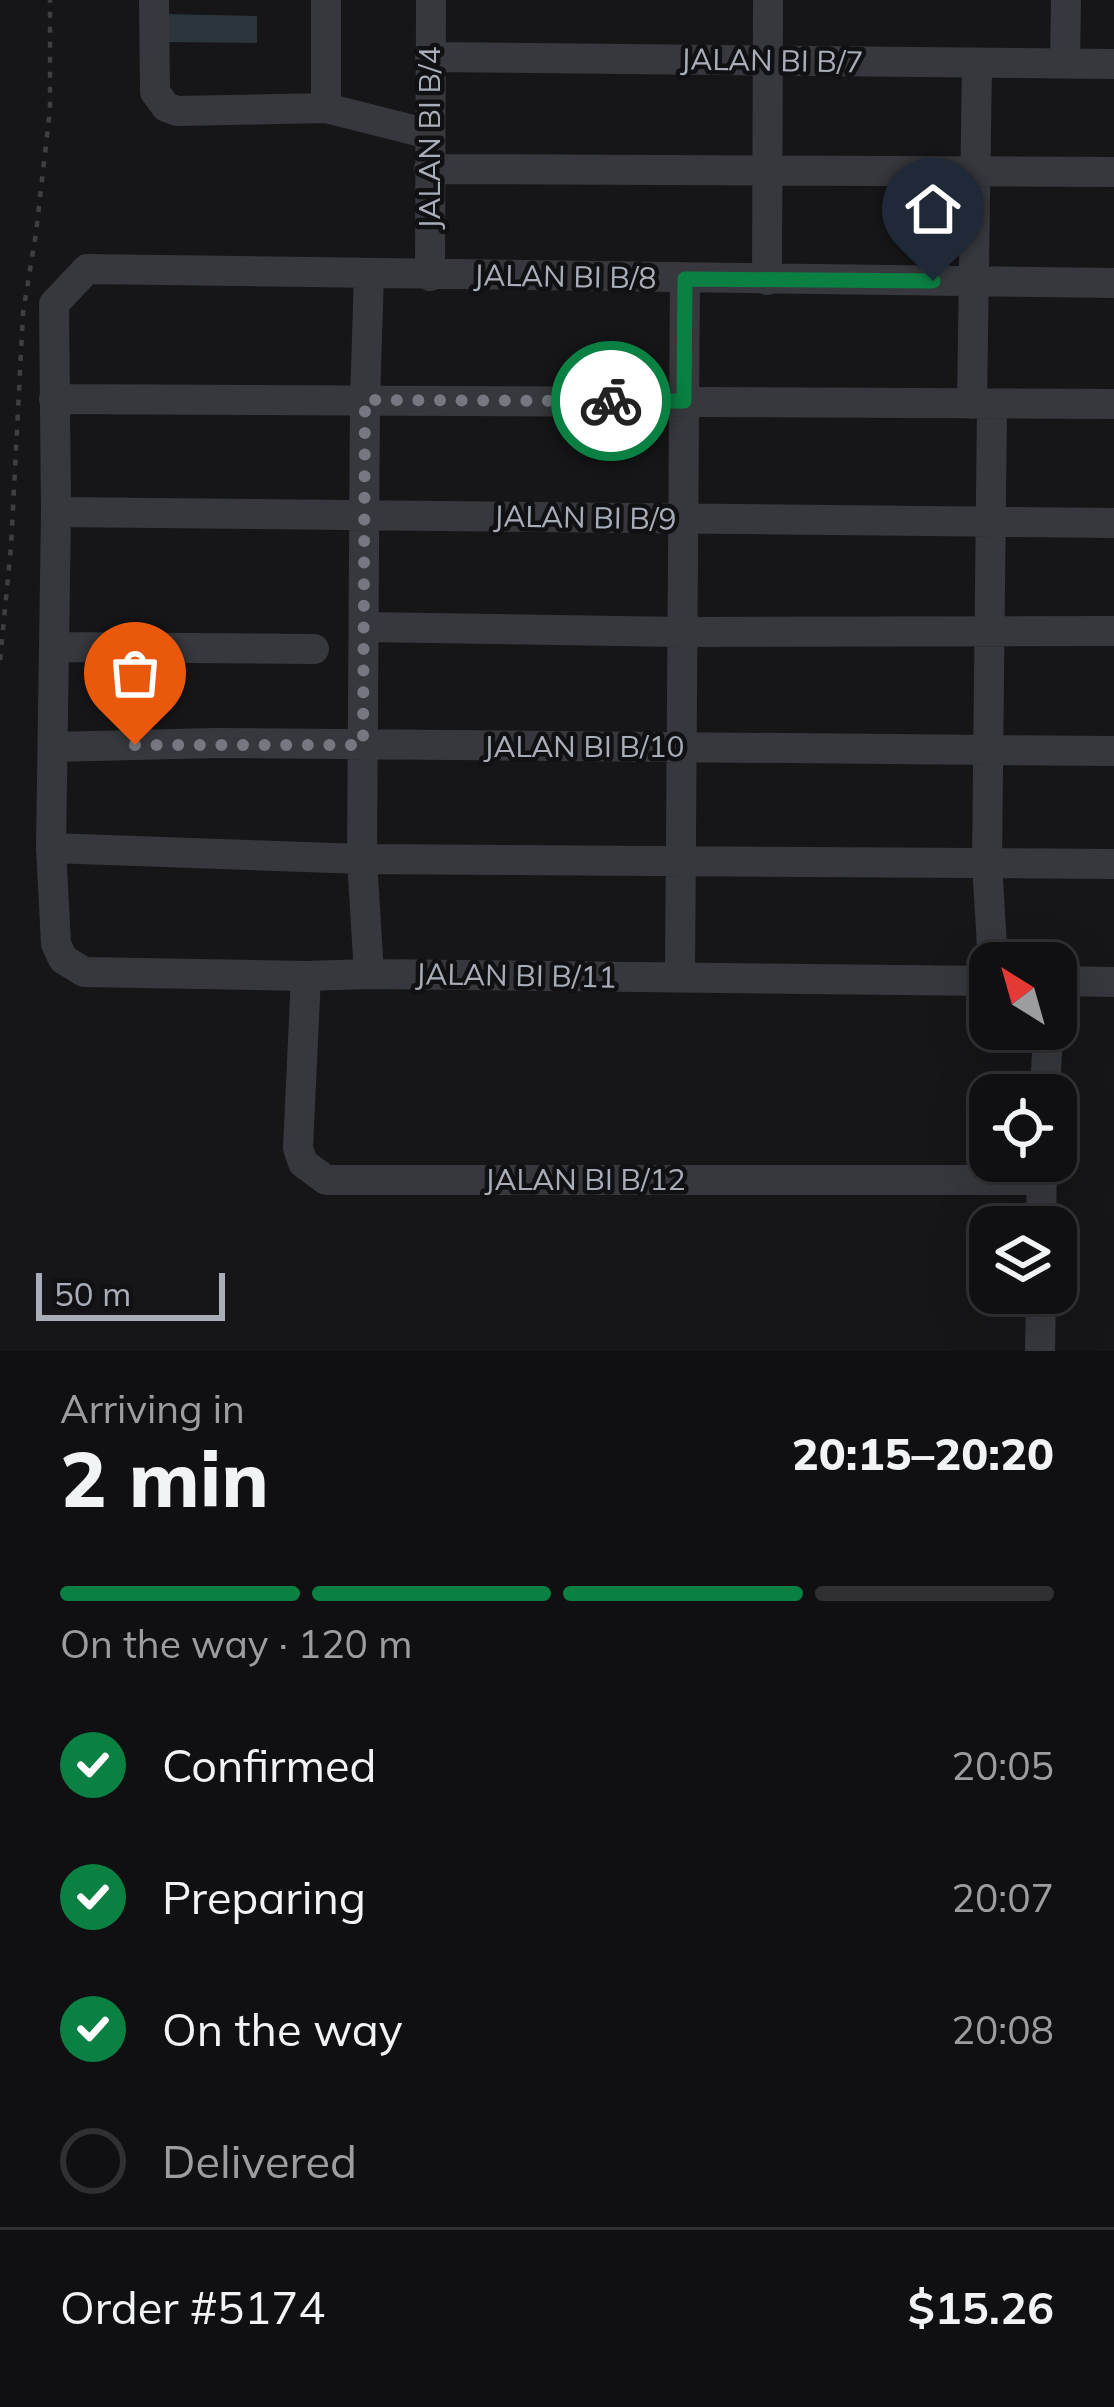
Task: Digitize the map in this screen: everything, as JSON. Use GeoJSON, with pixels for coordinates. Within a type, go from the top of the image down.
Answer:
{"type":"FeatureCollection","features":[{"type":"Feature","properties":{"kind":"street"},"geometry":{"type":"LineString","coordinates":[[154,0],[154,92],[166,106],[177,111],[326,108],[429,134]]}},
{"type":"Feature","properties":{"kind":"street"},"geometry":{"type":"LineString","coordinates":[[326,0],[326,108]]}},
{"type":"Feature","properties":{"kind":"street","name":"JALAN BI B/4"},"geometry":{"type":"LineString","coordinates":[[430,276],[431,0]]}},
{"type":"Feature","properties":{"kind":"street"},"geometry":{"type":"LineString","coordinates":[[767,0],[767,280]]}},
{"type":"Feature","properties":{"kind":"street"},"geometry":{"type":"LineString","coordinates":[[1065,64],[1066,0]]}},
{"type":"Feature","properties":{"kind":"street","name":"JALAN BI B/7"},"geometry":{"type":"LineString","coordinates":[[430,57],[1114,64]]}},
{"type":"Feature","properties":{"kind":"street"},"geometry":{"type":"LineString","coordinates":[[976,64],[975,281],[991,522],[987,862],[992,942]]}},
{"type":"Feature","properties":{"kind":"street"},"geometry":{"type":"LineString","coordinates":[[429,169],[1114,172]]}},
{"type":"Feature","properties":{"kind":"street","name":"JALAN BI B/8"},"geometry":{"type":"LineString","coordinates":[[54,399],[54,304],[87,269],[1114,283]]}},
{"type":"Feature","properties":{"kind":"street"},"geometry":{"type":"LineString","coordinates":[[369,275],[362,859],[369,974]]}},
{"type":"Feature","properties":{"kind":"street"},"geometry":{"type":"LineString","coordinates":[[680,977],[685,279]]}},
{"type":"Feature","properties":{"kind":"street"},"geometry":{"type":"LineString","coordinates":[[1114,404],[54,399],[51,848],[362,859],[1114,864]]}},
{"type":"Feature","properties":{"kind":"street","name":"JALAN BI B/9"},"geometry":{"type":"LineString","coordinates":[[56,512],[1114,523]]}},
{"type":"Feature","properties":{"kind":"street"},"geometry":{"type":"LineString","coordinates":[[364,627],[1114,631]]}},
{"type":"Feature","properties":{"kind":"street"},"geometry":{"type":"LineString","coordinates":[[55,647],[314,649]]}},
{"type":"Feature","properties":{"kind":"street","name":"JALAN BI B/10"},"geometry":{"type":"LineString","coordinates":[[54,747],[216,743],[1114,751]]}},
{"type":"Feature","properties":{"kind":"street","name":"JALAN BI B/11"},"geometry":{"type":"LineString","coordinates":[[51,848],[56,944],[63,959],[84,972],[969,980]]}},
{"type":"Feature","properties":{"kind":"street","name":"JALAN BI B/12"},"geometry":{"type":"LineString","coordinates":[[307,976],[298,1148],[303,1163],[326,1180],[969,1172]]}},
{"type":"Feature","properties":{"kind":"street"},"geometry":{"type":"LineString","coordinates":[[1077,981],[1114,982]]}},
{"type":"Feature","properties":{"kind":"street"},"geometry":{"type":"LineString","coordinates":[[1040,1314],[1040,1351]]}},
{"type":"Feature","properties":{"kind":"path"},"geometry":{"type":"LineString","coordinates":[[0,660],[23,313],[50,109],[50,0]]}},
{"type":"Feature","properties":{"kind":"shaded area"},"geometry":{"type":"Polygon","coordinates":[[[166,14],[257,16],[257,43],[165,42],[166,14]]]}},
{"type":"Feature","properties":{"kind":"way so far"},"geometry":{"type":"LineString","coordinates":[[135,745],[363,745],[365,400],[611,401]]}},
{"type":"Feature","properties":{"kind":"route"},"geometry":{"type":"LineString","coordinates":[[611,401],[684,401],[685,279],[933,281]]}}]}
